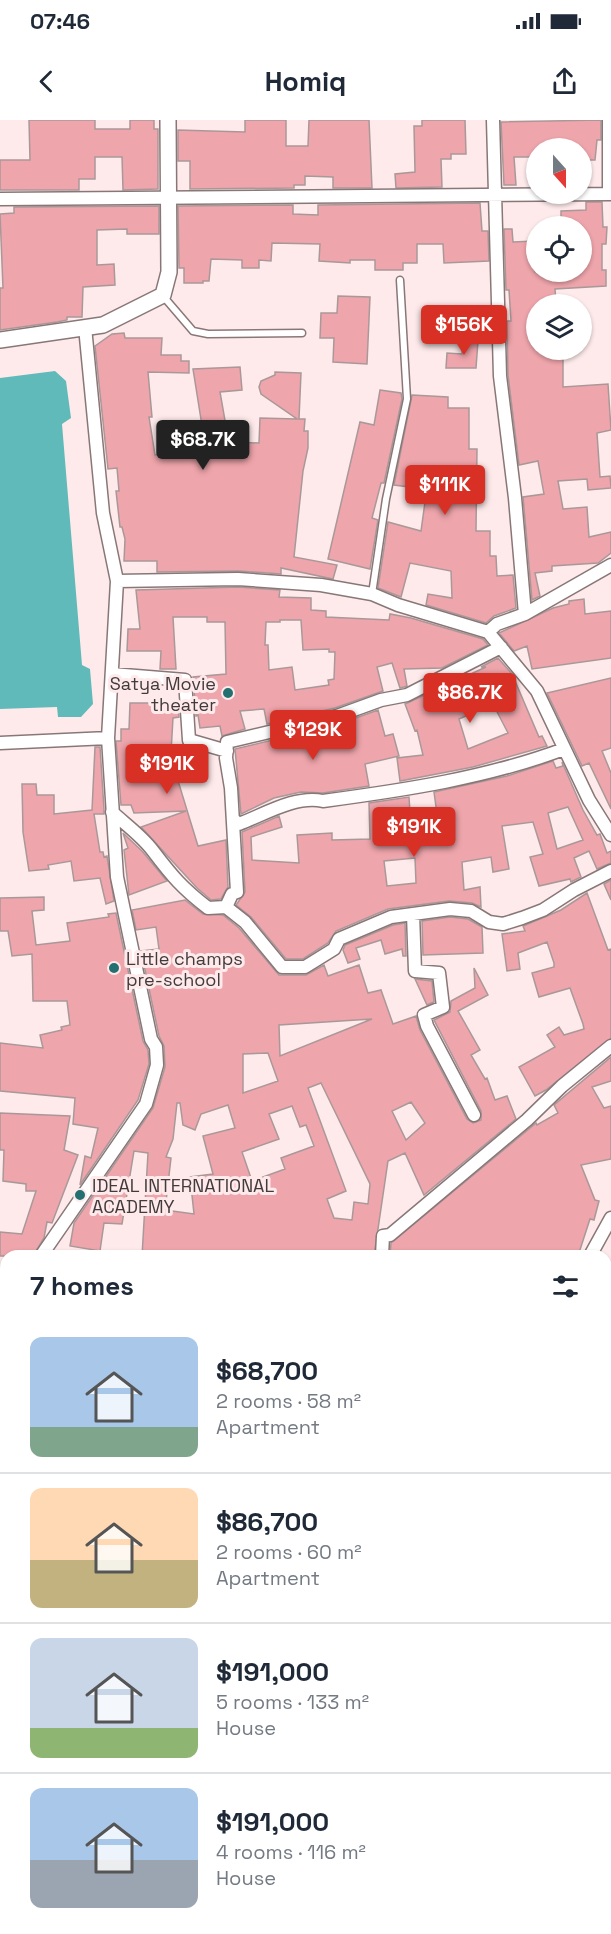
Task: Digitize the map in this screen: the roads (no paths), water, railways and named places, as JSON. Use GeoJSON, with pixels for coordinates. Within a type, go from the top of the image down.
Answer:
{"type":"FeatureCollection","features":[{"type":"Feature","properties":{"kind":"street"},"geometry":{"type":"LineString","coordinates":[[0,340],[103,325],[163,295],[169,272],[168,120]]}},
{"type":"Feature","properties":{"kind":"street"},"geometry":{"type":"LineString","coordinates":[[493,120],[500,376],[515,498],[525,614]]}},
{"type":"Feature","properties":{"kind":"street"},"geometry":{"type":"LineString","coordinates":[[0,199],[610,194],[609,120]]}},
{"type":"Feature","properties":{"kind":"street"},"geometry":{"type":"LineString","coordinates":[[45,1250],[146,1104],[157,1065],[156,1047],[151,1040],[117,877],[108,738],[117,581],[103,513],[85,327]]}},
{"type":"Feature","properties":{"kind":"street"},"geometry":{"type":"LineString","coordinates":[[488,632],[497,624],[525,614],[611,566]]}},
{"type":"Feature","properties":{"kind":"street"},"geometry":{"type":"LineString","coordinates":[[117,581],[238,579],[321,585],[372,594],[398,605],[488,632],[537,691],[589,800],[611,835]]}},
{"type":"Feature","properties":{"kind":"street"},"geometry":{"type":"LineString","coordinates":[[226,907],[232,894],[237,892],[227,742],[337,716],[381,700],[407,695],[501,647]]}},
{"type":"Feature","properties":{"kind":"street"},"geometry":{"type":"LineString","coordinates":[[112,674],[185,680],[189,740],[226,751]]}},
{"type":"Feature","properties":{"kind":"street"},"geometry":{"type":"LineString","coordinates":[[0,743],[108,738]]}},
{"type":"Feature","properties":{"kind":"street"},"geometry":{"type":"LineString","coordinates":[[233,819],[239,824],[289,804],[312,798],[323,801],[423,787],[527,763],[564,749]]}},
{"type":"Feature","properties":{"kind":"street"},"geometry":{"type":"LineString","coordinates":[[112,812],[152,849],[166,872],[184,890],[208,908],[226,907],[245,922],[282,967],[305,967],[334,949],[339,939],[391,918],[460,910],[471,911],[489,922],[503,924],[543,910],[574,890],[611,871]]}},
{"type":"Feature","properties":{"kind":"street"},"geometry":{"type":"LineString","coordinates":[[413,914],[415,971],[439,973],[443,1007],[424,1016],[427,1026],[474,1115]]}},
{"type":"Feature","properties":{"kind":"street"},"geometry":{"type":"LineString","coordinates":[[382,1250],[383,1236],[390,1235],[611,1046]]}},
{"type":"Feature","properties":{"kind":"street"},"geometry":{"type":"LineString","coordinates":[[593,1250],[611,1218]]}},
{"type":"Feature","properties":{"kind":"lane"},"geometry":{"type":"LineString","coordinates":[[372,594],[386,499],[407,399],[400,280]]}},
{"type":"Feature","properties":{"kind":"lane"},"geometry":{"type":"LineString","coordinates":[[163,295],[193,331],[208,334],[302,333]]}},
{"type":"Feature","properties":{"kind":"water"},"geometry":{"type":"Polygon","coordinates":[[[55,371],[66,381],[71,418],[62,424],[82,665],[90,669],[93,704],[81,717],[58,717],[57,707],[0,709],[0,378],[55,371]]]}},
{"type":"Feature","properties":{"kind":"place","name":"Satya Movie theater"},"geometry":{"type":"Point","coordinates":[228,693]}},
{"type":"Feature","properties":{"kind":"place","name":"Little champs pre-school"},"geometry":{"type":"Point","coordinates":[114,968]}},
{"type":"Feature","properties":{"kind":"place","name":"IDEAL INTERNATIONAL ACADEMY"},"geometry":{"type":"Point","coordinates":[80,1195]}}]}
